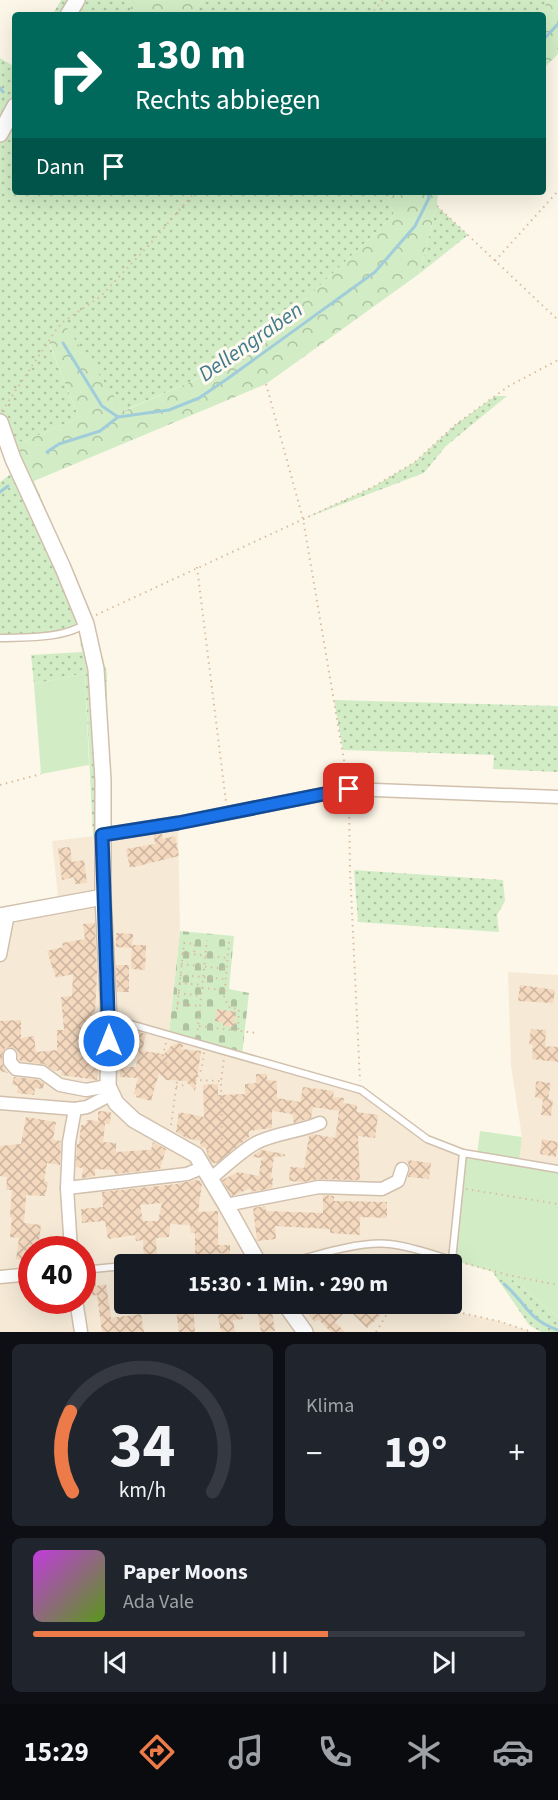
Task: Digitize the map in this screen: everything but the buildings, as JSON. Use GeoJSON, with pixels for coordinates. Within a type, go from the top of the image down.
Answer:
{"type":"FeatureCollection","features":[{"type":"Feature","properties":{"kind":"street"},"geometry":{"type":"LineString","coordinates":[[0,134],[12,112]]}},
{"type":"Feature","properties":{"kind":"street"},"geometry":{"type":"LineString","coordinates":[[0,422],[13,459],[86,624],[97,680],[103,780],[103,897],[110,1090],[116,1103],[134,1120],[203,1167],[253,1254]]}},
{"type":"Feature","properties":{"kind":"street"},"geometry":{"type":"LineString","coordinates":[[102,835],[227,814],[349,789],[558,797]]}},
{"type":"Feature","properties":{"kind":"street"},"geometry":{"type":"LineString","coordinates":[[0,955],[4,915],[103,897]]}},
{"type":"Feature","properties":{"kind":"street"},"geometry":{"type":"LineString","coordinates":[[10,1055],[10,1062],[16,1069],[42,1072],[60,1085],[86,1090],[110,1090]]}},
{"type":"Feature","properties":{"kind":"street"},"geometry":{"type":"LineString","coordinates":[[0,1103],[75,1109],[87,1107],[110,1090]]}},
{"type":"Feature","properties":{"kind":"street"},"geometry":{"type":"LineString","coordinates":[[70,1236],[67,1188],[69,1142],[75,1109]]}},
{"type":"Feature","properties":{"kind":"street"},"geometry":{"type":"LineString","coordinates":[[67,1188],[187,1174],[255,1143],[320,1123]]}},
{"type":"Feature","properties":{"kind":"street"},"geometry":{"type":"LineString","coordinates":[[226,1205],[319,1187],[382,1189],[398,1181],[402,1169]]}},
{"type":"Feature","properties":{"kind":"street"},"geometry":{"type":"LineString","coordinates":[[0,1277],[18,1275]]}},
{"type":"Feature","properties":{"kind":"street"},"geometry":{"type":"LineString","coordinates":[[78,1314],[81,1332]]}},
{"type":"Feature","properties":{"kind":"street"},"geometry":{"type":"LineString","coordinates":[[291,1314],[301,1331]]}},
{"type":"Feature","properties":{"kind":"lane"},"geometry":{"type":"LineString","coordinates":[[0,638],[50,635],[78,629],[86,624]]}},
{"type":"Feature","properties":{"kind":"lane"},"geometry":{"type":"LineString","coordinates":[[109,1018],[361,1090],[428,1139],[463,1153],[558,1169]]}},
{"type":"Feature","properties":{"kind":"lane"},"geometry":{"type":"LineString","coordinates":[[453,1254],[463,1153]]}},
{"type":"Feature","properties":{"kind":"lane"},"geometry":{"type":"LineString","coordinates":[[320,1254],[375,1243],[408,1247],[432,1254]]}},
{"type":"Feature","properties":{"kind":"lane"},"geometry":{"type":"LineString","coordinates":[[96,1269],[114,1267]]}},
{"type":"Feature","properties":{"kind":"path"},"geometry":{"type":"LineString","coordinates":[[373,12],[383,0]]}},
{"type":"Feature","properties":{"kind":"path"},"geometry":{"type":"LineString","coordinates":[[495,261],[558,191]]}},
{"type":"Feature","properties":{"kind":"path"},"geometry":{"type":"LineString","coordinates":[[0,414],[63,322],[101,296],[192,195]]}},
{"type":"Feature","properties":{"kind":"path"},"geometry":{"type":"LineString","coordinates":[[436,206],[558,320]]}},
{"type":"Feature","properties":{"kind":"path"},"geometry":{"type":"LineString","coordinates":[[86,624],[96,615],[373,487],[415,462],[455,425],[509,386],[558,360]]}},
{"type":"Feature","properties":{"kind":"path"},"geometry":{"type":"LineString","coordinates":[[266,384],[303,519],[349,789],[350,869],[361,1090]]}},
{"type":"Feature","properties":{"kind":"path"},"geometry":{"type":"LineString","coordinates":[[197,567],[227,814]]}},
{"type":"Feature","properties":{"kind":"path"},"geometry":{"type":"LineString","coordinates":[[0,785],[41,774]]}},
{"type":"Feature","properties":{"kind":"path"},"geometry":{"type":"LineString","coordinates":[[197,1042],[207,940]]}},
{"type":"Feature","properties":{"kind":"path"},"geometry":{"type":"LineString","coordinates":[[229,942],[224,998],[230,1008],[239,1009],[238,1031]]}},
{"type":"Feature","properties":{"kind":"path"},"geometry":{"type":"LineString","coordinates":[[177,1009],[184,943],[195,944],[194,954]]}},
{"type":"Feature","properties":{"kind":"path"},"geometry":{"type":"LineString","coordinates":[[183,953],[227,958]]}},
{"type":"Feature","properties":{"kind":"path"},"geometry":{"type":"LineString","coordinates":[[181,964],[226,969]]}},
{"type":"Feature","properties":{"kind":"path"},"geometry":{"type":"LineString","coordinates":[[180,975],[226,980]]}},
{"type":"Feature","properties":{"kind":"path"},"geometry":{"type":"LineString","coordinates":[[179,983],[225,990]]}},
{"type":"Feature","properties":{"kind":"path"},"geometry":{"type":"LineString","coordinates":[[178,993],[201,996]]}},
{"type":"Feature","properties":{"kind":"path"},"geometry":{"type":"LineString","coordinates":[[177,1004],[200,1006]]}},
{"type":"Feature","properties":{"kind":"path"},"geometry":{"type":"LineString","coordinates":[[198,1026],[256,1033]]}},
{"type":"Feature","properties":{"kind":"path"},"geometry":{"type":"LineString","coordinates":[[167,1034],[161,1062],[168,1063]]}},
{"type":"Feature","properties":{"kind":"path"},"geometry":{"type":"LineString","coordinates":[[176,1086],[195,1080],[203,1067],[205,1044]]}},
{"type":"Feature","properties":{"kind":"path"},"geometry":{"type":"LineString","coordinates":[[203,1167],[222,1148],[221,1081],[225,1050]]}},
{"type":"Feature","properties":{"kind":"path"},"geometry":{"type":"LineString","coordinates":[[195,1080],[221,1081]]}},
{"type":"Feature","properties":{"kind":"path"},"geometry":{"type":"LineString","coordinates":[[170,1132],[177,1081]]}},
{"type":"Feature","properties":{"kind":"path"},"geometry":{"type":"LineString","coordinates":[[459,1188],[558,1204]]}},
{"type":"Feature","properties":{"kind":"path"},"geometry":{"type":"LineString","coordinates":[[462,1263],[558,1285]]}},
{"type":"Feature","properties":{"kind":"path"},"geometry":{"type":"LineString","coordinates":[[462,1313],[532,1332]]}},
{"type":"Feature","properties":{"kind":"path"},"geometry":{"type":"LineString","coordinates":[[376,1332],[387,1314]]}},
{"type":"Feature","properties":{"kind":"shaded area"},"geometry":{"type":"Polygon","coordinates":[[[178,823],[180,931],[169,1034],[361,1090],[427,1139],[463,1153],[453,1254],[430,1254],[416,1250],[416,1254],[114,1254],[114,1314],[462,1313],[532,1332],[0,1332],[0,949],[8,914],[59,905],[52,841],[178,823]]]}},
{"type":"Feature","properties":{"kind":"shaded area"},"geometry":{"type":"Polygon","coordinates":[[[508,972],[558,975],[558,1169],[518,1162],[522,1137],[511,1066],[508,972]]]}},
{"type":"Feature","properties":{"kind":"green space"},"geometry":{"type":"Polygon","coordinates":[[[61,0],[136,0],[131,9],[134,12],[54,12],[61,0]]]}},
{"type":"Feature","properties":{"kind":"green space"},"geometry":{"type":"Polygon","coordinates":[[[136,0],[203,0],[193,12],[134,12],[130,9],[136,0]]]}},
{"type":"Feature","properties":{"kind":"green space"},"geometry":{"type":"Polygon","coordinates":[[[203,0],[548,0],[542,12],[193,12],[203,0]]]}},
{"type":"Feature","properties":{"kind":"green space"},"geometry":{"type":"Polygon","coordinates":[[[548,0],[558,0],[558,54],[546,66],[546,12],[542,12],[548,0]]]}},
{"type":"Feature","properties":{"kind":"green space"},"geometry":{"type":"Polygon","coordinates":[[[0,58],[12,65],[12,195],[388,195],[394,215],[243,359],[123,411],[63,323],[48,341],[79,418],[27,440],[8,445],[0,421],[0,58]]]}},
{"type":"Feature","properties":{"kind":"green space"},"geometry":{"type":"Polygon","coordinates":[[[388,195],[438,195],[419,274],[266,384],[34,481],[24,483],[8,445],[27,440],[79,418],[48,340],[63,322],[124,411],[243,359],[394,215],[388,195]]]}},
{"type":"Feature","properties":{"kind":"green space"},"geometry":{"type":"Polygon","coordinates":[[[437,206],[468,235],[419,274],[437,206]]]}},
{"type":"Feature","properties":{"kind":"green space"},"geometry":{"type":"Polygon","coordinates":[[[495,396],[507,396],[446,446],[424,473],[303,519],[373,487],[415,462],[455,425],[495,396]]]}},
{"type":"Feature","properties":{"kind":"green space"},"geometry":{"type":"Polygon","coordinates":[[[17,469],[24,482],[34,481],[92,618],[107,673],[102,835],[93,836],[85,673],[34,684],[31,655],[82,652],[78,629],[0,638],[0,482],[17,469]]]}},
{"type":"Feature","properties":{"kind":"green space"},"geometry":{"type":"Polygon","coordinates":[[[85,673],[89,765],[41,774],[34,684],[85,673]]]}},
{"type":"Feature","properties":{"kind":"green space"},"geometry":{"type":"Polygon","coordinates":[[[334,700],[558,706],[558,772],[493,769],[494,755],[343,750],[334,700]]]}},
{"type":"Feature","properties":{"kind":"green space"},"geometry":{"type":"Polygon","coordinates":[[[354,870],[503,880],[505,901],[497,915],[499,932],[358,922],[354,870]]]}},
{"type":"Feature","properties":{"kind":"green space"},"geometry":{"type":"Polygon","coordinates":[[[180,931],[234,936],[229,989],[249,993],[242,1055],[169,1034],[180,931]]]}},
{"type":"Feature","properties":{"kind":"green space"},"geometry":{"type":"Polygon","coordinates":[[[480,1131],[522,1137],[519,1162],[558,1169],[558,1317],[508,1276],[462,1263],[462,1254],[453,1254],[463,1153],[477,1155],[480,1131]]]}},
{"type":"Feature","properties":{"kind":"green space"},"geometry":{"type":"Polygon","coordinates":[[[492,1271],[508,1276],[558,1317],[558,1332],[541,1332],[529,1325],[492,1271]]]}},
{"type":"Feature","properties":{"kind":"waterway","name":"Dellengraben"},"geometry":{"type":"LineString","coordinates":[[546,37],[558,24]]}},
{"type":"Feature","properties":{"kind":"waterway"},"geometry":{"type":"LineString","coordinates":[[0,88],[3,92]]}},
{"type":"Feature","properties":{"kind":"waterway","name":"Dellengraben"},"geometry":{"type":"LineString","coordinates":[[47,452],[59,444],[100,431],[118,417],[169,410],[199,398],[375,272],[415,226],[428,195]]}},
{"type":"Feature","properties":{"kind":"waterway"},"geometry":{"type":"LineString","coordinates":[[63,343],[102,406],[118,417]]}},
{"type":"Feature","properties":{"kind":"waterway"},"geometry":{"type":"LineString","coordinates":[[0,492],[8,486]]}},
{"type":"Feature","properties":{"kind":"waterway"},"geometry":{"type":"LineString","coordinates":[[504,1284],[533,1316],[558,1330]]}},
{"type":"Feature","properties":{"kind":"route"},"geometry":{"type":"LineString","coordinates":[[109,1041],[102,835],[178,823],[349,789]]}}]}
